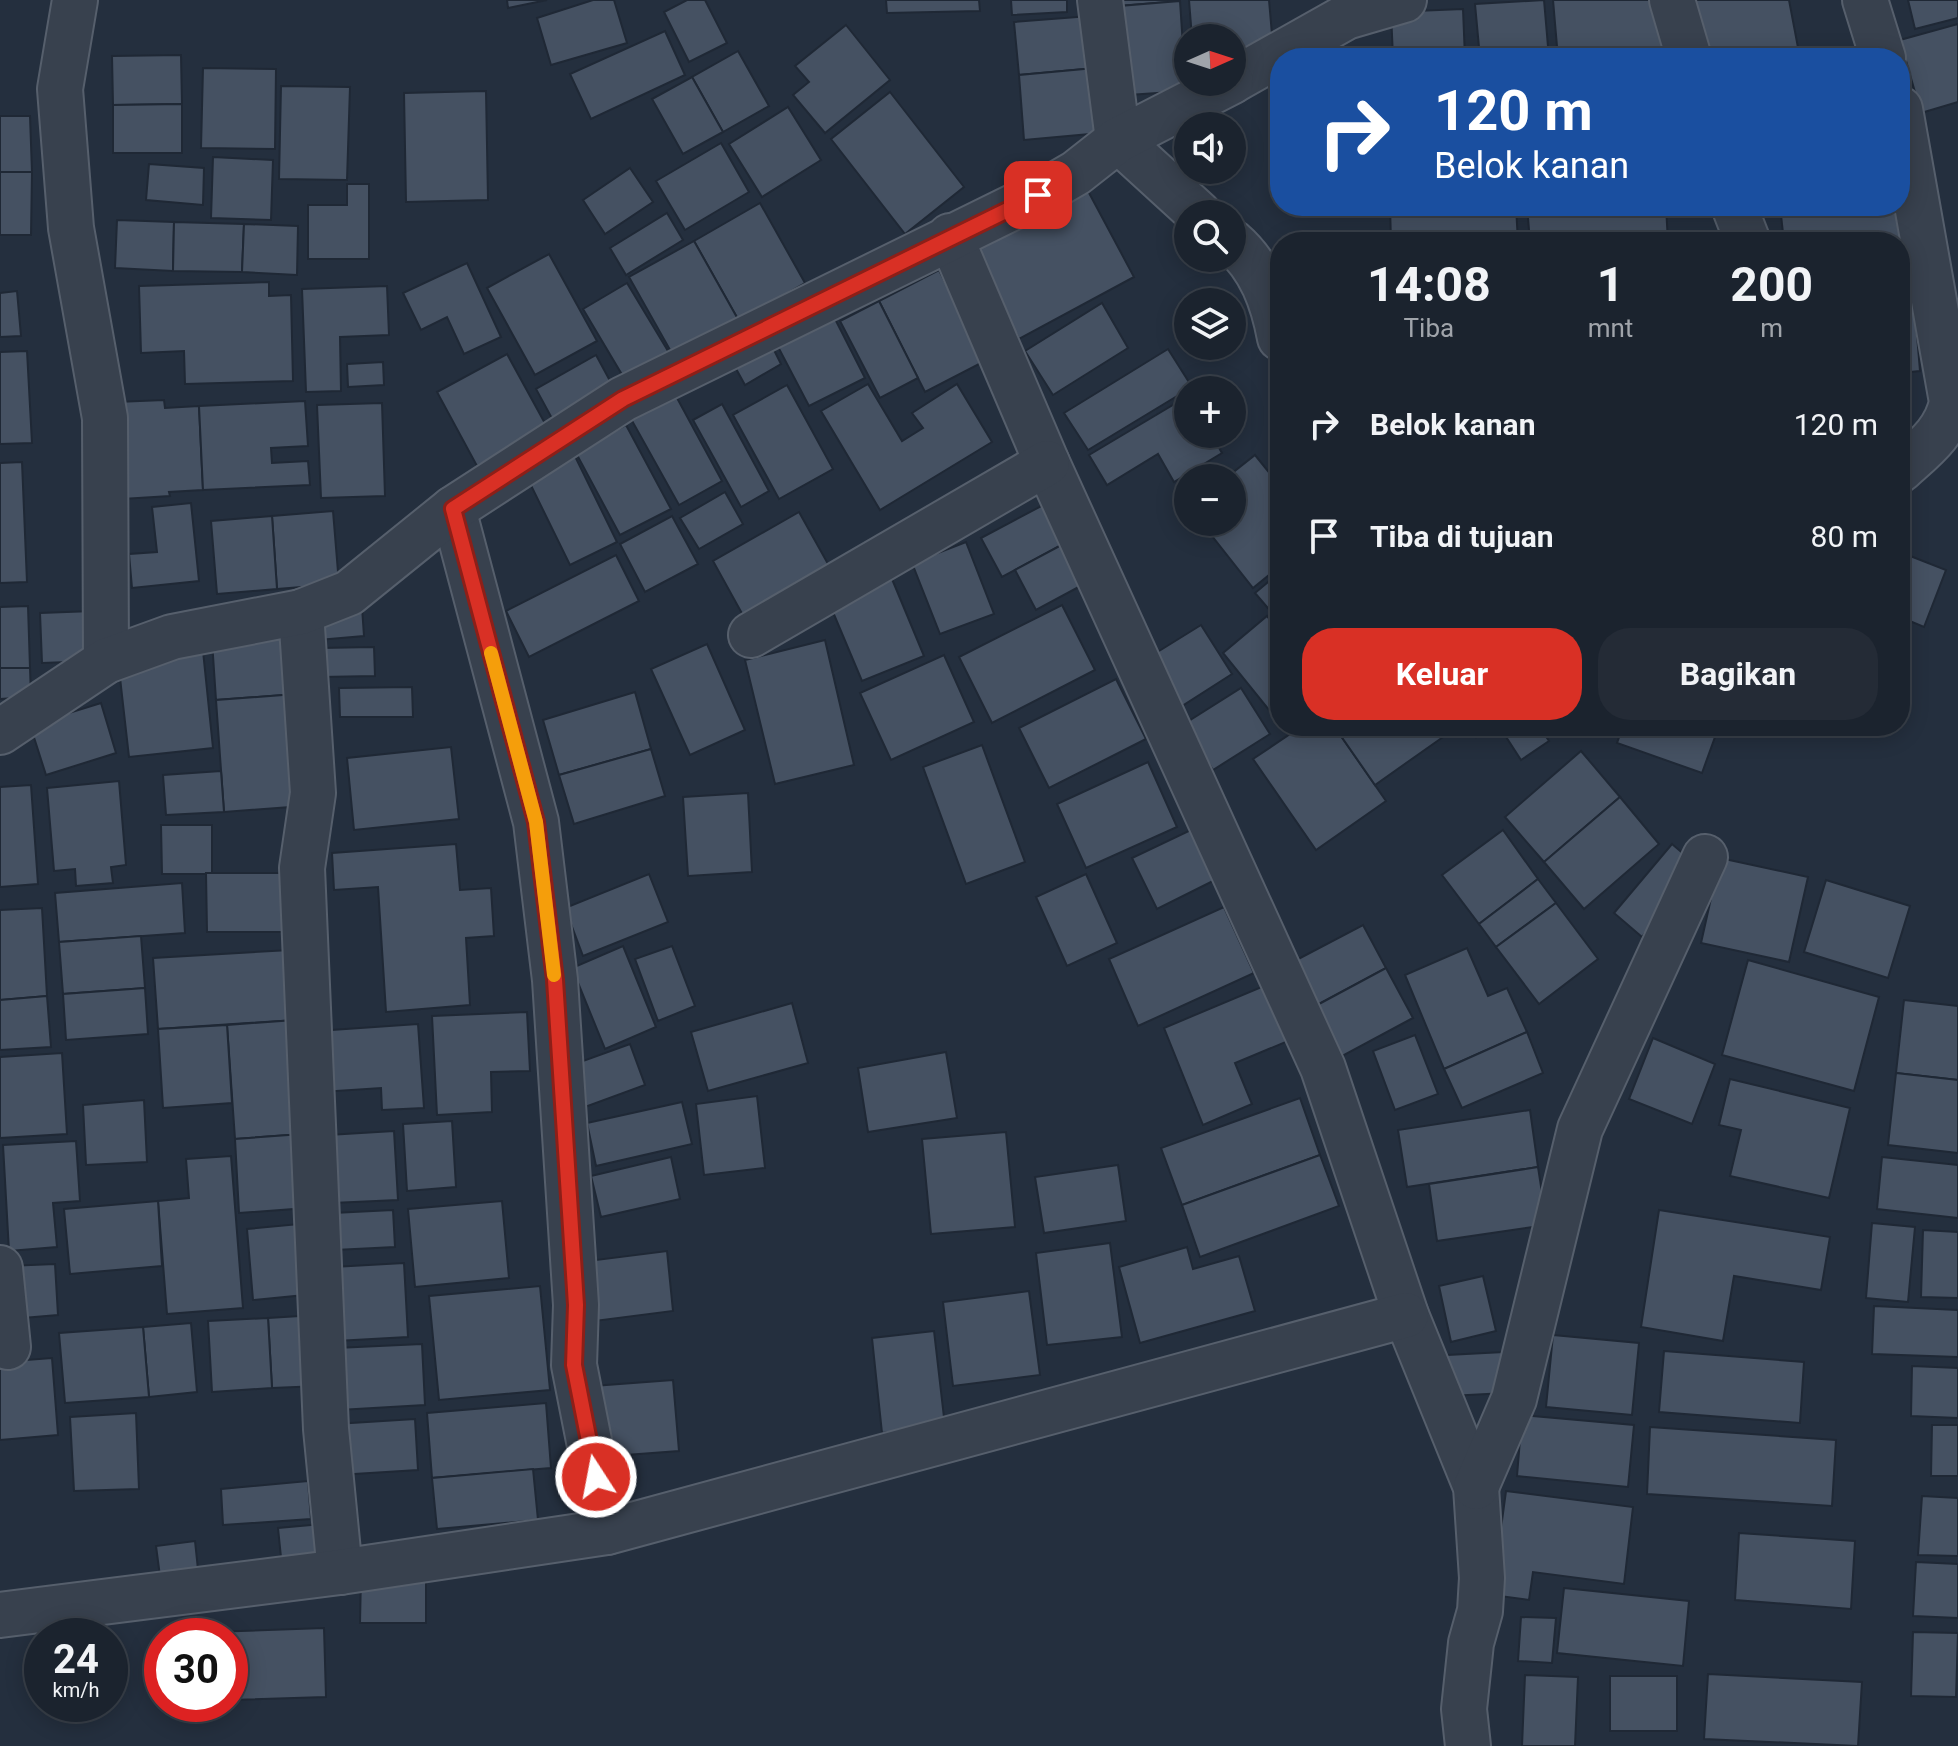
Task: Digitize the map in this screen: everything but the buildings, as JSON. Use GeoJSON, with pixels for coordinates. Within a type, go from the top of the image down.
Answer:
{"type":"FeatureCollection","features":[{"type":"Feature","properties":{"kind":"street"},"geometry":{"type":"LineString","coordinates":[[75,0],[60,89],[71,228],[105,418],[106,661]]}},
{"type":"Feature","properties":{"kind":"street"},"geometry":{"type":"LineString","coordinates":[[1100,0],[1118,140],[1184,200]]}},
{"type":"Feature","properties":{"kind":"street"},"geometry":{"type":"LineString","coordinates":[[1291,48],[1346,17],[1404,0]]}},
{"type":"Feature","properties":{"kind":"street"},"geometry":{"type":"LineString","coordinates":[[1672,0],[1686,48]]}},
{"type":"Feature","properties":{"kind":"street"},"geometry":{"type":"LineString","coordinates":[[1865,0],[1880,48]]}},
{"type":"Feature","properties":{"kind":"street"},"geometry":{"type":"LineString","coordinates":[[1246,74],[1270,60]]}},
{"type":"Feature","properties":{"kind":"street"},"geometry":{"type":"LineString","coordinates":[[0,732],[106,661],[172,637],[301,612],[349,593],[453,509],[623,399],[1038,195],[1076,173],[1118,140],[1204,96]]}},
{"type":"Feature","properties":{"kind":"street"},"geometry":{"type":"LineString","coordinates":[[1910,165],[1952,402],[1949,417],[1939,434],[1910,461]]}},
{"type":"Feature","properties":{"kind":"street"},"geometry":{"type":"LineString","coordinates":[[950,236],[1047,463],[1323,1068],[1406,1315],[1476,1487],[1482,1578],[1480,1611],[1471,1643],[1464,1709],[1468,1746]]}},
{"type":"Feature","properties":{"kind":"street"},"geometry":{"type":"LineString","coordinates":[[1246,256],[1264,281],[1270,302]]}},
{"type":"Feature","properties":{"kind":"street"},"geometry":{"type":"LineString","coordinates":[[751,635],[1047,463]]}},
{"type":"Feature","properties":{"kind":"street"},"geometry":{"type":"LineString","coordinates":[[453,509],[536,822],[557,1011],[576,1305],[574,1365],[607,1532]]}},
{"type":"Feature","properties":{"kind":"street"},"geometry":{"type":"LineString","coordinates":[[301,612],[313,793],[302,868],[326,1429],[340,1572]]}},
{"type":"Feature","properties":{"kind":"street"},"geometry":{"type":"LineString","coordinates":[[1476,1487],[1514,1399],[1580,1129],[1705,857]]}},
{"type":"Feature","properties":{"kind":"street"},"geometry":{"type":"LineString","coordinates":[[0,1268],[8,1347]]}},
{"type":"Feature","properties":{"kind":"street"},"geometry":{"type":"LineString","coordinates":[[0,1615],[340,1572],[607,1532],[1406,1315]]}},
{"type":"Feature","properties":{"kind":"slow traffic"},"geometry":{"type":"LineString","coordinates":[[491,653],[536,822],[554,975]]}},
{"type":"Feature","properties":{"kind":"route"},"geometry":{"type":"LineString","coordinates":[[596,1477],[574,1365],[576,1305],[555,980],[536,822],[453,509],[623,399],[1038,195]]}}]}
